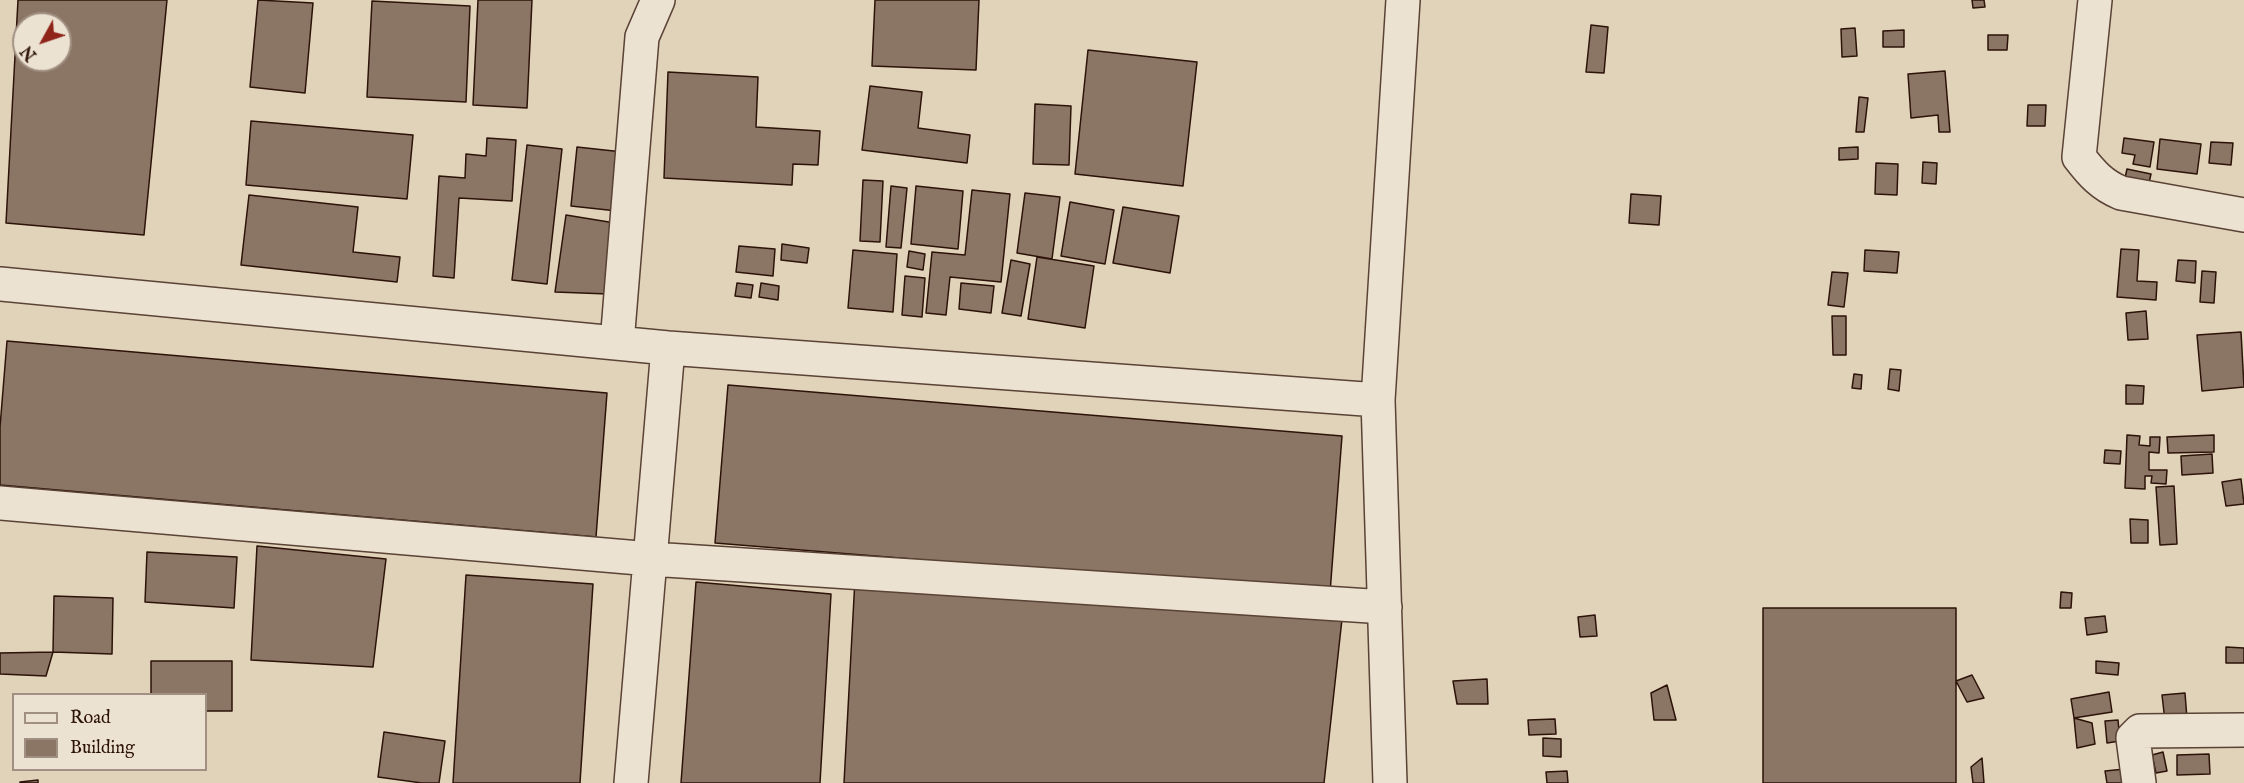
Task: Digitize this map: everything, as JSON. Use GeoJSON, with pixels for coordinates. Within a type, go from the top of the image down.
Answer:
{"type":"FeatureCollection","features":[{"type":"Feature","properties":{"kind":"street"},"geometry":{"type":"LineString","coordinates":[[617,343],[642,37],[658,0]]}},
{"type":"Feature","properties":{"kind":"street"},"geometry":{"type":"LineString","coordinates":[[1390,783],[1378,400],[1403,0]]}},
{"type":"Feature","properties":{"kind":"street"},"geometry":{"type":"LineString","coordinates":[[2095,0],[2079,157],[2094,177],[2105,186],[2121,193],[2244,215]]}},
{"type":"Feature","properties":{"kind":"street"},"geometry":{"type":"LineString","coordinates":[[0,284],[668,348],[1378,400]]}},
{"type":"Feature","properties":{"kind":"street"},"geometry":{"type":"LineString","coordinates":[[631,783],[668,348]]}},
{"type":"Feature","properties":{"kind":"street"},"geometry":{"type":"LineString","coordinates":[[0,503],[651,559],[1385,607]]}},
{"type":"Feature","properties":{"kind":"street"},"geometry":{"type":"LineString","coordinates":[[2139,783],[2133,738],[2140,731],[2244,730]]}},
{"type":"Feature","properties":{"kind":"building"},"geometry":{"type":"Polygon","coordinates":[[[18,0],[167,0],[144,235],[6,223],[14,72],[72,72],[72,12],[17,12],[18,0]]]}},
{"type":"Feature","properties":{"kind":"building"},"geometry":{"type":"Polygon","coordinates":[[[258,0],[313,3],[305,93],[250,87],[258,0]]]}},
{"type":"Feature","properties":{"kind":"building"},"geometry":{"type":"Polygon","coordinates":[[[478,0],[532,0],[527,108],[473,105],[478,0]]]}},
{"type":"Feature","properties":{"kind":"building"},"geometry":{"type":"Polygon","coordinates":[[[875,0],[979,0],[976,70],[872,66],[875,0]]]}},
{"type":"Feature","properties":{"kind":"building"},"geometry":{"type":"Polygon","coordinates":[[[1972,0],[1984,0],[1985,7],[1973,8],[1972,0]]]}},
{"type":"Feature","properties":{"kind":"building"},"geometry":{"type":"Polygon","coordinates":[[[372,1],[470,6],[466,102],[367,97],[372,1]]]}},
{"type":"Feature","properties":{"kind":"building"},"geometry":{"type":"Polygon","coordinates":[[[1591,25],[1608,27],[1604,73],[1586,72],[1591,25]]]}},
{"type":"Feature","properties":{"kind":"building"},"geometry":{"type":"Polygon","coordinates":[[[1855,28],[1857,56],[1842,57],[1841,29],[1855,28]]]}},
{"type":"Feature","properties":{"kind":"building"},"geometry":{"type":"Polygon","coordinates":[[[1904,30],[1904,47],[1883,47],[1883,31],[1904,30]]]}},
{"type":"Feature","properties":{"kind":"building"},"geometry":{"type":"Polygon","coordinates":[[[1988,35],[2008,35],[2007,50],[1988,50],[1988,35]]]}},
{"type":"Feature","properties":{"kind":"building"},"geometry":{"type":"Polygon","coordinates":[[[1088,50],[1197,62],[1183,186],[1075,174],[1088,50]]]}},
{"type":"Feature","properties":{"kind":"building"},"geometry":{"type":"Polygon","coordinates":[[[1945,71],[1950,132],[1939,132],[1938,115],[1911,118],[1908,74],[1945,71]]]}},
{"type":"Feature","properties":{"kind":"building"},"geometry":{"type":"Polygon","coordinates":[[[668,72],[758,77],[756,127],[820,131],[818,165],[793,164],[792,185],[664,178],[668,72]]]}},
{"type":"Feature","properties":{"kind":"building"},"geometry":{"type":"Polygon","coordinates":[[[870,86],[922,92],[918,128],[970,135],[967,163],[862,150],[870,86]]]}},
{"type":"Feature","properties":{"kind":"building"},"geometry":{"type":"Polygon","coordinates":[[[1859,97],[1868,98],[1864,132],[1856,132],[1859,97]]]}},
{"type":"Feature","properties":{"kind":"building"},"geometry":{"type":"Polygon","coordinates":[[[1035,104],[1071,106],[1069,165],[1033,164],[1035,104]]]}},
{"type":"Feature","properties":{"kind":"building"},"geometry":{"type":"Polygon","coordinates":[[[2028,105],[2046,105],[2045,126],[2027,126],[2028,105]]]}},
{"type":"Feature","properties":{"kind":"building"},"geometry":{"type":"Polygon","coordinates":[[[251,121],[413,135],[407,199],[246,185],[251,121]]]}},
{"type":"Feature","properties":{"kind":"building"},"geometry":{"type":"Polygon","coordinates":[[[487,138],[516,140],[512,201],[459,198],[454,278],[433,276],[439,176],[465,178],[466,154],[486,156],[487,138]]]}},
{"type":"Feature","properties":{"kind":"building"},"geometry":{"type":"Polygon","coordinates":[[[2124,138],[2154,142],[2150,167],[2133,164],[2135,155],[2122,153],[2124,138]]]}},
{"type":"Feature","properties":{"kind":"building"},"geometry":{"type":"Polygon","coordinates":[[[2160,139],[2201,144],[2197,174],[2157,169],[2160,139]]]}},
{"type":"Feature","properties":{"kind":"building"},"geometry":{"type":"Polygon","coordinates":[[[2211,142],[2233,143],[2231,165],[2209,163],[2211,142]]]}},
{"type":"Feature","properties":{"kind":"building"},"geometry":{"type":"Polygon","coordinates":[[[527,145],[562,149],[547,284],[512,280],[527,145]]]}},
{"type":"Feature","properties":{"kind":"building"},"geometry":{"type":"Polygon","coordinates":[[[577,147],[623,152],[617,211],[571,206],[577,147]]]}},
{"type":"Feature","properties":{"kind":"building"},"geometry":{"type":"Polygon","coordinates":[[[1858,147],[1858,159],[1839,160],[1839,148],[1858,147]]]}},
{"type":"Feature","properties":{"kind":"building"},"geometry":{"type":"Polygon","coordinates":[[[1923,162],[1937,163],[1936,184],[1922,183],[1923,162]]]}},
{"type":"Feature","properties":{"kind":"building"},"geometry":{"type":"Polygon","coordinates":[[[1876,163],[1898,164],[1897,195],[1875,194],[1876,163]]]}},
{"type":"Feature","properties":{"kind":"building"},"geometry":{"type":"Polygon","coordinates":[[[2127,169],[2151,174],[2147,192],[2123,187],[2127,169]]]}},
{"type":"Feature","properties":{"kind":"building"},"geometry":{"type":"Polygon","coordinates":[[[863,180],[883,181],[880,242],[860,241],[863,180]]]}},
{"type":"Feature","properties":{"kind":"building"},"geometry":{"type":"Polygon","coordinates":[[[891,186],[907,188],[901,248],[886,247],[891,186]]]}},
{"type":"Feature","properties":{"kind":"building"},"geometry":{"type":"Polygon","coordinates":[[[916,186],[963,191],[958,249],[911,244],[916,186]]]}},
{"type":"Feature","properties":{"kind":"building"},"geometry":{"type":"Polygon","coordinates":[[[972,190],[1010,194],[1001,282],[950,277],[946,315],[926,313],[932,252],[965,255],[972,190]]]}},
{"type":"Feature","properties":{"kind":"building"},"geometry":{"type":"Polygon","coordinates":[[[1025,193],[1060,197],[1052,259],[1017,253],[1025,193]]]}},
{"type":"Feature","properties":{"kind":"building"},"geometry":{"type":"Polygon","coordinates":[[[1631,194],[1661,196],[1659,225],[1629,223],[1631,194]]]}},
{"type":"Feature","properties":{"kind":"building"},"geometry":{"type":"Polygon","coordinates":[[[249,195],[358,207],[353,252],[400,257],[397,282],[241,265],[249,195]]]}},
{"type":"Feature","properties":{"kind":"building"},"geometry":{"type":"Polygon","coordinates":[[[1070,202],[1114,210],[1105,264],[1061,256],[1070,202]]]}},
{"type":"Feature","properties":{"kind":"building"},"geometry":{"type":"Polygon","coordinates":[[[1123,207],[1179,216],[1170,273],[1113,263],[1123,207]]]}},
{"type":"Feature","properties":{"kind":"building"},"geometry":{"type":"Polygon","coordinates":[[[566,215],[615,223],[608,294],[555,292],[566,215]]]}},
{"type":"Feature","properties":{"kind":"building"},"geometry":{"type":"Polygon","coordinates":[[[782,244],[809,248],[807,263],[781,260],[782,244]]]}},
{"type":"Feature","properties":{"kind":"building"},"geometry":{"type":"Polygon","coordinates":[[[739,246],[775,249],[773,276],[736,272],[739,246]]]}},
{"type":"Feature","properties":{"kind":"building"},"geometry":{"type":"Polygon","coordinates":[[[2121,249],[2139,250],[2137,281],[2157,282],[2156,300],[2117,297],[2121,249]]]}},
{"type":"Feature","properties":{"kind":"building"},"geometry":{"type":"Polygon","coordinates":[[[853,250],[897,254],[893,312],[848,308],[853,250]]]}},
{"type":"Feature","properties":{"kind":"building"},"geometry":{"type":"Polygon","coordinates":[[[1865,250],[1899,252],[1897,273],[1864,271],[1865,250]]]}},
{"type":"Feature","properties":{"kind":"building"},"geometry":{"type":"Polygon","coordinates":[[[909,251],[925,254],[923,270],[907,267],[909,251]]]}},
{"type":"Feature","properties":{"kind":"building"},"geometry":{"type":"Polygon","coordinates":[[[1037,257],[1094,266],[1085,328],[1028,319],[1037,257]]]}},
{"type":"Feature","properties":{"kind":"building"},"geometry":{"type":"Polygon","coordinates":[[[1011,260],[1030,264],[1021,316],[1002,313],[1011,260]]]}},
{"type":"Feature","properties":{"kind":"building"},"geometry":{"type":"Polygon","coordinates":[[[2178,260],[2196,261],[2195,283],[2176,281],[2178,260]]]}},
{"type":"Feature","properties":{"kind":"building"},"geometry":{"type":"Polygon","coordinates":[[[2202,271],[2216,272],[2214,303],[2200,302],[2202,271]]]}},
{"type":"Feature","properties":{"kind":"building"},"geometry":{"type":"Polygon","coordinates":[[[1832,272],[1848,273],[1844,307],[1828,305],[1832,272]]]}},
{"type":"Feature","properties":{"kind":"building"},"geometry":{"type":"Polygon","coordinates":[[[905,276],[925,278],[922,317],[902,315],[905,276]]]}},
{"type":"Feature","properties":{"kind":"building"},"geometry":{"type":"Polygon","coordinates":[[[737,283],[753,285],[751,298],[735,296],[737,283]]]}},
{"type":"Feature","properties":{"kind":"building"},"geometry":{"type":"Polygon","coordinates":[[[761,283],[779,286],[778,300],[759,297],[761,283]]]}},
{"type":"Feature","properties":{"kind":"building"},"geometry":{"type":"Polygon","coordinates":[[[961,283],[994,286],[991,313],[959,309],[961,283]]]}},
{"type":"Feature","properties":{"kind":"building"},"geometry":{"type":"Polygon","coordinates":[[[2146,311],[2148,339],[2128,340],[2126,313],[2146,311]]]}},
{"type":"Feature","properties":{"kind":"building"},"geometry":{"type":"Polygon","coordinates":[[[1832,316],[1846,316],[1846,355],[1833,355],[1832,316]]]}},
{"type":"Feature","properties":{"kind":"building"},"geometry":{"type":"Polygon","coordinates":[[[2241,332],[2244,387],[2202,391],[2197,335],[2241,332]]]}},
{"type":"Feature","properties":{"kind":"building"},"geometry":{"type":"Polygon","coordinates":[[[7,341],[607,393],[596,537],[0,485],[0,427],[7,341]]]}},
{"type":"Feature","properties":{"kind":"building"},"geometry":{"type":"Polygon","coordinates":[[[1890,369],[1901,370],[1899,391],[1888,389],[1890,369]]]}},
{"type":"Feature","properties":{"kind":"building"},"geometry":{"type":"Polygon","coordinates":[[[1854,374],[1862,375],[1861,389],[1852,388],[1854,374]]]}},
{"type":"Feature","properties":{"kind":"building"},"geometry":{"type":"Polygon","coordinates":[[[728,385],[1342,436],[1330,593],[715,543],[728,385]]]}},
{"type":"Feature","properties":{"kind":"building"},"geometry":{"type":"Polygon","coordinates":[[[2126,385],[2144,386],[2143,404],[2126,404],[2126,385]]]}},
{"type":"Feature","properties":{"kind":"building"},"geometry":{"type":"Polygon","coordinates":[[[2127,435],[2140,436],[2139,445],[2150,446],[2150,437],[2160,437],[2159,453],[2149,452],[2149,470],[2167,470],[2166,484],[2151,483],[2152,476],[2145,476],[2145,489],[2125,488],[2127,435]]]}},
{"type":"Feature","properties":{"kind":"building"},"geometry":{"type":"Polygon","coordinates":[[[2214,435],[2214,452],[2168,453],[2167,437],[2214,435]]]}},
{"type":"Feature","properties":{"kind":"building"},"geometry":{"type":"Polygon","coordinates":[[[2105,450],[2121,451],[2120,464],[2104,463],[2105,450]]]}},
{"type":"Feature","properties":{"kind":"building"},"geometry":{"type":"Polygon","coordinates":[[[2212,454],[2213,473],[2182,475],[2181,456],[2212,454]]]}},
{"type":"Feature","properties":{"kind":"building"},"geometry":{"type":"Polygon","coordinates":[[[2241,479],[2244,504],[2226,506],[2222,482],[2241,479]]]}},
{"type":"Feature","properties":{"kind":"building"},"geometry":{"type":"Polygon","coordinates":[[[2174,486],[2177,544],[2160,545],[2156,487],[2174,486]]]}},
{"type":"Feature","properties":{"kind":"building"},"geometry":{"type":"Polygon","coordinates":[[[2130,519],[2148,520],[2148,543],[2131,543],[2130,519]]]}},
{"type":"Feature","properties":{"kind":"building"},"geometry":{"type":"Polygon","coordinates":[[[257,546],[386,559],[373,667],[251,660],[257,546]]]}},
{"type":"Feature","properties":{"kind":"building"},"geometry":{"type":"Polygon","coordinates":[[[147,552],[237,557],[234,608],[145,602],[147,552]]]}},
{"type":"Feature","properties":{"kind":"building"},"geometry":{"type":"Polygon","coordinates":[[[466,575],[593,584],[580,783],[453,783],[466,575]]]}},
{"type":"Feature","properties":{"kind":"building"},"geometry":{"type":"Polygon","coordinates":[[[855,579],[1342,619],[1324,783],[844,783],[855,579]]]}},
{"type":"Feature","properties":{"kind":"building"},"geometry":{"type":"Polygon","coordinates":[[[696,582],[831,594],[820,783],[681,783],[696,582]]]}},
{"type":"Feature","properties":{"kind":"building"},"geometry":{"type":"Polygon","coordinates":[[[2061,592],[2072,593],[2071,608],[2060,608],[2061,592]]]}},
{"type":"Feature","properties":{"kind":"building"},"geometry":{"type":"Polygon","coordinates":[[[54,596],[113,598],[112,654],[53,652],[54,596]]]}},
{"type":"Feature","properties":{"kind":"building"},"geometry":{"type":"Polygon","coordinates":[[[1763,608],[1956,608],[1956,783],[1763,783],[1763,608]]]}},
{"type":"Feature","properties":{"kind":"building"},"geometry":{"type":"Polygon","coordinates":[[[1595,615],[1597,636],[1580,637],[1578,617],[1595,615]]]}},
{"type":"Feature","properties":{"kind":"building"},"geometry":{"type":"Polygon","coordinates":[[[2105,616],[2107,632],[2087,635],[2085,618],[2105,616]]]}},
{"type":"Feature","properties":{"kind":"building"},"geometry":{"type":"Polygon","coordinates":[[[2226,647],[2244,648],[2244,663],[2226,663],[2226,647]]]}},
{"type":"Feature","properties":{"kind":"building"},"geometry":{"type":"Polygon","coordinates":[[[53,652],[46,676],[0,674],[0,653],[53,652]]]}},
{"type":"Feature","properties":{"kind":"building"},"geometry":{"type":"Polygon","coordinates":[[[151,661],[232,661],[232,711],[207,711],[207,693],[151,693],[151,661]]]}},
{"type":"Feature","properties":{"kind":"building"},"geometry":{"type":"Polygon","coordinates":[[[2096,661],[2119,663],[2118,675],[2096,673],[2096,661]]]}},
{"type":"Feature","properties":{"kind":"building"},"geometry":{"type":"Polygon","coordinates":[[[1972,675],[1984,698],[1967,702],[1956,681],[1972,675]]]}},
{"type":"Feature","properties":{"kind":"building"},"geometry":{"type":"Polygon","coordinates":[[[1487,679],[1488,704],[1457,704],[1453,681],[1487,679]]]}},
{"type":"Feature","properties":{"kind":"building"},"geometry":{"type":"Polygon","coordinates":[[[1667,685],[1676,720],[1654,720],[1651,693],[1667,685]]]}},
{"type":"Feature","properties":{"kind":"building"},"geometry":{"type":"Polygon","coordinates":[[[2109,692],[2112,712],[2074,718],[2071,699],[2109,692]]]}},
{"type":"Feature","properties":{"kind":"building"},"geometry":{"type":"Polygon","coordinates":[[[2185,693],[2187,719],[2165,721],[2162,695],[2185,693]]]}},
{"type":"Feature","properties":{"kind":"building"},"geometry":{"type":"Polygon","coordinates":[[[2074,718],[2092,723],[2095,744],[2077,748],[2074,718]]]}},
{"type":"Feature","properties":{"kind":"building"},"geometry":{"type":"Polygon","coordinates":[[[1555,719],[1556,734],[1529,735],[1528,720],[1555,719]]]}},
{"type":"Feature","properties":{"kind":"building"},"geometry":{"type":"Polygon","coordinates":[[[2118,720],[2120,741],[2107,743],[2105,721],[2118,720]]]}},
{"type":"Feature","properties":{"kind":"building"},"geometry":{"type":"Polygon","coordinates":[[[384,732],[445,741],[439,783],[378,777],[384,732]]]}},
{"type":"Feature","properties":{"kind":"building"},"geometry":{"type":"Polygon","coordinates":[[[1543,738],[1561,739],[1561,757],[1543,756],[1543,738]]]}},
{"type":"Feature","properties":{"kind":"building"},"geometry":{"type":"Polygon","coordinates":[[[2163,752],[2167,771],[2156,773],[2152,755],[2163,752]]]}},
{"type":"Feature","properties":{"kind":"building"},"geometry":{"type":"Polygon","coordinates":[[[2209,754],[2210,774],[2177,775],[2177,755],[2209,754]]]}},
{"type":"Feature","properties":{"kind":"building"},"geometry":{"type":"Polygon","coordinates":[[[1982,758],[1984,783],[1973,783],[1971,767],[1982,758]]]}},
{"type":"Feature","properties":{"kind":"building"},"geometry":{"type":"Polygon","coordinates":[[[2125,769],[2129,783],[2107,783],[2105,771],[2125,769]]]}},
{"type":"Feature","properties":{"kind":"building"},"geometry":{"type":"Polygon","coordinates":[[[1567,771],[1568,783],[1547,783],[1546,772],[1567,771]]]}},
{"type":"Feature","properties":{"kind":"building"},"geometry":{"type":"Polygon","coordinates":[[[38,780],[38,783],[20,783],[20,782],[38,780]]]}}]}
